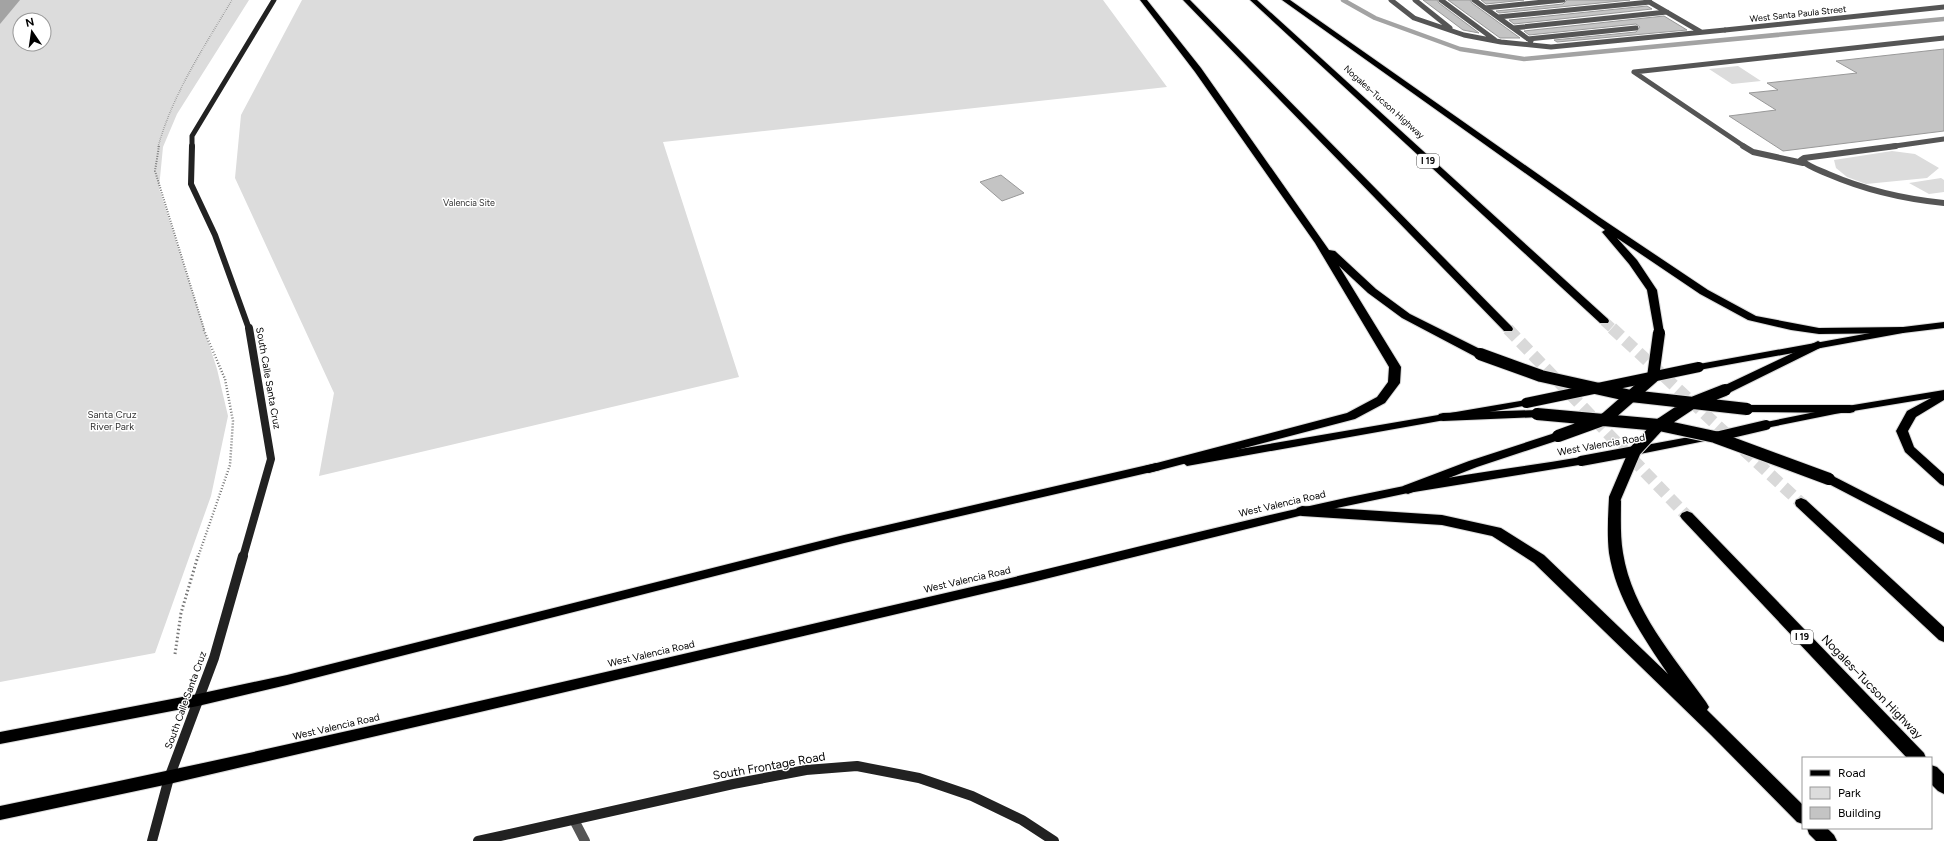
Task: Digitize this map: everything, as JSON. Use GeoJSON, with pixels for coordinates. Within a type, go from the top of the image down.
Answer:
{"type":"FeatureCollection","features":[{"type":"Feature","properties":{"kind":"highway"},"geometry":{"type":"LineString","coordinates":[[1143,0],[1198,70],[1320,243],[1395,367],[1394,382],[1381,400],[1352,416],[1149,469]]}},
{"type":"Feature","properties":{"kind":"highway"},"geometry":{"type":"LineString","coordinates":[[1186,0],[1508,329]]}},
{"type":"Feature","properties":{"kind":"highway","name":"Nogales–Tucson Highway"},"geometry":{"type":"LineString","coordinates":[[1252,0],[1604,321]]}},
{"type":"Feature","properties":{"kind":"highway"},"geometry":{"type":"LineString","coordinates":[[1285,0],[1596,219],[1704,292],[1752,318],[1791,327],[1819,331],[1903,330]]}},
{"type":"Feature","properties":{"kind":"highway"},"geometry":{"type":"LineString","coordinates":[[1408,490],[1473,464],[1558,436],[1605,418],[1653,377],[1659,333],[1652,290],[1633,262],[1596,219]]}},
{"type":"Feature","properties":{"kind":"highway"},"geometry":{"type":"LineString","coordinates":[[1320,243],[1372,291],[1406,316],[1480,354],[1541,376],[1631,396],[1747,409],[1850,409]]}},
{"type":"Feature","properties":{"kind":"highway"},"geometry":{"type":"LineString","coordinates":[[1717,730],[1642,623],[1625,587],[1616,554],[1615,498],[1634,451],[1659,425],[1692,403],[1725,390],[1818,345]]}},
{"type":"Feature","properties":{"kind":"highway"},"geometry":{"type":"LineString","coordinates":[[1944,394],[1911,414],[1902,431],[1909,449],[1944,481]]}},
{"type":"Feature","properties":{"kind":"highway"},"geometry":{"type":"LineString","coordinates":[[1443,417],[1537,414],[1605,418],[1659,425],[1715,437],[1829,479],[1944,539]]}},
{"type":"Feature","properties":{"kind":"highway"},"geometry":{"type":"LineString","coordinates":[[1801,504],[1944,636]]}},
{"type":"Feature","properties":{"kind":"highway"},"geometry":{"type":"LineString","coordinates":[[1302,511],[1442,520],[1496,532],[1539,559],[1717,730],[1802,815]]}},
{"type":"Feature","properties":{"kind":"highway","name":"Nogales–Tucson Highway"},"geometry":{"type":"LineString","coordinates":[[1687,516],[1917,757]]}},
{"type":"Feature","properties":{"kind":"highway"},"geometry":{"type":"LineString","coordinates":[[1932,773],[1944,786]]}},
{"type":"Feature","properties":{"kind":"highway"},"geometry":{"type":"LineString","coordinates":[[1816,829],[1828,841]]}},
{"type":"Feature","properties":{"kind":"main road"},"geometry":{"type":"LineString","coordinates":[[0,738],[198,700],[295,678],[844,539],[1149,469],[1526,403],[1699,367],[1818,345],[1903,330],[1944,325]]}},
{"type":"Feature","properties":{"kind":"main road","name":"West Valencia Road"},"geometry":{"type":"LineString","coordinates":[[0,813],[169,778],[1025,579],[1302,511],[1408,490],[1715,437],[1850,409],[1944,394]]}},
{"type":"Feature","properties":{"kind":"street","name":"South Calle Santa Cruz"},"geometry":{"type":"LineString","coordinates":[[169,778],[214,658],[271,460],[248,323],[215,235],[191,184],[192,136],[274,0]]}},
{"type":"Feature","properties":{"kind":"street","name":"West Santa Paula Street"},"geometry":{"type":"LineString","coordinates":[[1391,0],[1414,18],[1455,32],[1497,42],[1551,47],[1944,7]]}},
{"type":"Feature","properties":{"kind":"street"},"geometry":{"type":"LineString","coordinates":[[1415,0],[1455,32]]}},
{"type":"Feature","properties":{"kind":"street"},"geometry":{"type":"LineString","coordinates":[[1441,0],[1497,42]]}},
{"type":"Feature","properties":{"kind":"street"},"geometry":{"type":"LineString","coordinates":[[1474,0],[1538,46]]}},
{"type":"Feature","properties":{"kind":"street"},"geometry":{"type":"LineString","coordinates":[[1485,8],[1563,0]]}},
{"type":"Feature","properties":{"kind":"street"},"geometry":{"type":"LineString","coordinates":[[1498,18],[1648,1],[1701,32]]}},
{"type":"Feature","properties":{"kind":"street"},"geometry":{"type":"LineString","coordinates":[[1513,28],[1667,12]]}},
{"type":"Feature","properties":{"kind":"street"},"geometry":{"type":"LineString","coordinates":[[1528,39],[1636,28]]}},
{"type":"Feature","properties":{"kind":"street"},"geometry":{"type":"LineString","coordinates":[[1944,38],[1634,72],[1753,152],[1803,163],[1859,187],[1914,200],[1944,203]]}},
{"type":"Feature","properties":{"kind":"street"},"geometry":{"type":"LineString","coordinates":[[1803,163],[1801,160],[1804,158],[1944,139]]}},
{"type":"Feature","properties":{"kind":"street","name":"South Frontage Road"},"geometry":{"type":"LineString","coordinates":[[478,841],[732,784],[806,770],[856,766],[919,778],[972,796],[1022,820],[1054,841]]}},
{"type":"Feature","properties":{"kind":"street"},"geometry":{"type":"LineString","coordinates":[[152,841],[169,778]]}},
{"type":"Feature","properties":{"kind":"street"},"geometry":{"type":"LineString","coordinates":[[574,820],[585,841]]}},
{"type":"Feature","properties":{"kind":"path"},"geometry":{"type":"LineString","coordinates":[[175,654],[181,613],[197,560],[230,466],[233,421],[225,379],[207,339],[155,171],[157,151],[166,119],[189,72],[232,0]]}},
{"type":"Feature","properties":{"kind":"green space","name":"Santa Cruz River Park"},"geometry":{"type":"Polygon","coordinates":[[[0,0],[249,0],[177,114],[163,147],[159,188],[217,369],[228,416],[211,496],[155,653],[0,682],[0,0]]]}},
{"type":"Feature","properties":{"kind":"green space","name":"Valencia Site"},"geometry":{"type":"Polygon","coordinates":[[[302,0],[1103,0],[1167,87],[663,142],[739,377],[319,476],[334,393],[235,178],[241,115],[302,0]]]}},
{"type":"Feature","properties":{"kind":"green space"},"geometry":{"type":"Polygon","coordinates":[[[1738,66],[1761,81],[1732,84],[1709,69],[1738,66]]]}},
{"type":"Feature","properties":{"kind":"green space"},"geometry":{"type":"Polygon","coordinates":[[[1892,151],[1915,154],[1939,168],[1927,178],[1866,184],[1847,177],[1836,168],[1834,160],[1892,151]]]}},
{"type":"Feature","properties":{"kind":"green space"},"geometry":{"type":"Polygon","coordinates":[[[1941,178],[1944,180],[1944,192],[1929,194],[1909,183],[1941,178]]]}},
{"type":"Feature","properties":{"kind":"shaded area"},"geometry":{"type":"Polygon","coordinates":[[[0,0],[20,0],[0,24],[0,0]]]}},
{"type":"Feature","properties":{"kind":"building"},"geometry":{"type":"Polygon","coordinates":[[[1423,0],[1437,0],[1479,33],[1463,30],[1423,0]]]}},
{"type":"Feature","properties":{"kind":"building"},"geometry":{"type":"Polygon","coordinates":[[[1448,0],[1470,0],[1520,38],[1500,38],[1448,0]]]}},
{"type":"Feature","properties":{"kind":"building"},"geometry":{"type":"Polygon","coordinates":[[[1481,0],[1524,0],[1486,4],[1481,0]]]}},
{"type":"Feature","properties":{"kind":"building"},"geometry":{"type":"Polygon","coordinates":[[[1567,0],[1630,0],[1499,13],[1496,11],[1563,4],[1567,0]]]}},
{"type":"Feature","properties":{"kind":"building"},"geometry":{"type":"Polygon","coordinates":[[[1647,6],[1652,9],[1514,24],[1509,20],[1647,6]]]}},
{"type":"Feature","properties":{"kind":"building"},"geometry":{"type":"Polygon","coordinates":[[[1664,16],[1687,30],[1557,42],[1554,40],[1636,32],[1640,27],[1636,24],[1529,35],[1524,31],[1664,16]]]}},
{"type":"Feature","properties":{"kind":"building"},"geometry":{"type":"Polygon","coordinates":[[[1944,49],[1944,131],[1783,151],[1729,116],[1776,110],[1749,93],[1778,90],[1767,83],[1857,73],[1836,61],[1944,49]]]}},
{"type":"Feature","properties":{"kind":"building"},"geometry":{"type":"Polygon","coordinates":[[[1001,175],[1024,193],[1002,201],[980,182],[1001,175]]]}},
{"type":"Feature","properties":{"kind":"waterway"},"geometry":{"type":"LineString","coordinates":[[1343,0],[1375,18],[1460,49],[1524,59],[1944,19]]}},
{"type":"Feature","properties":{"kind":"tunnel"},"geometry":{"type":"LineString","coordinates":[[1604,321],[1613,329]]}},
{"type":"Feature","properties":{"kind":"tunnel"},"geometry":{"type":"LineString","coordinates":[[1612,328],[1801,503]]}},
{"type":"Feature","properties":{"kind":"tunnel"},"geometry":{"type":"LineString","coordinates":[[1508,329],[1687,516]]}}]}
